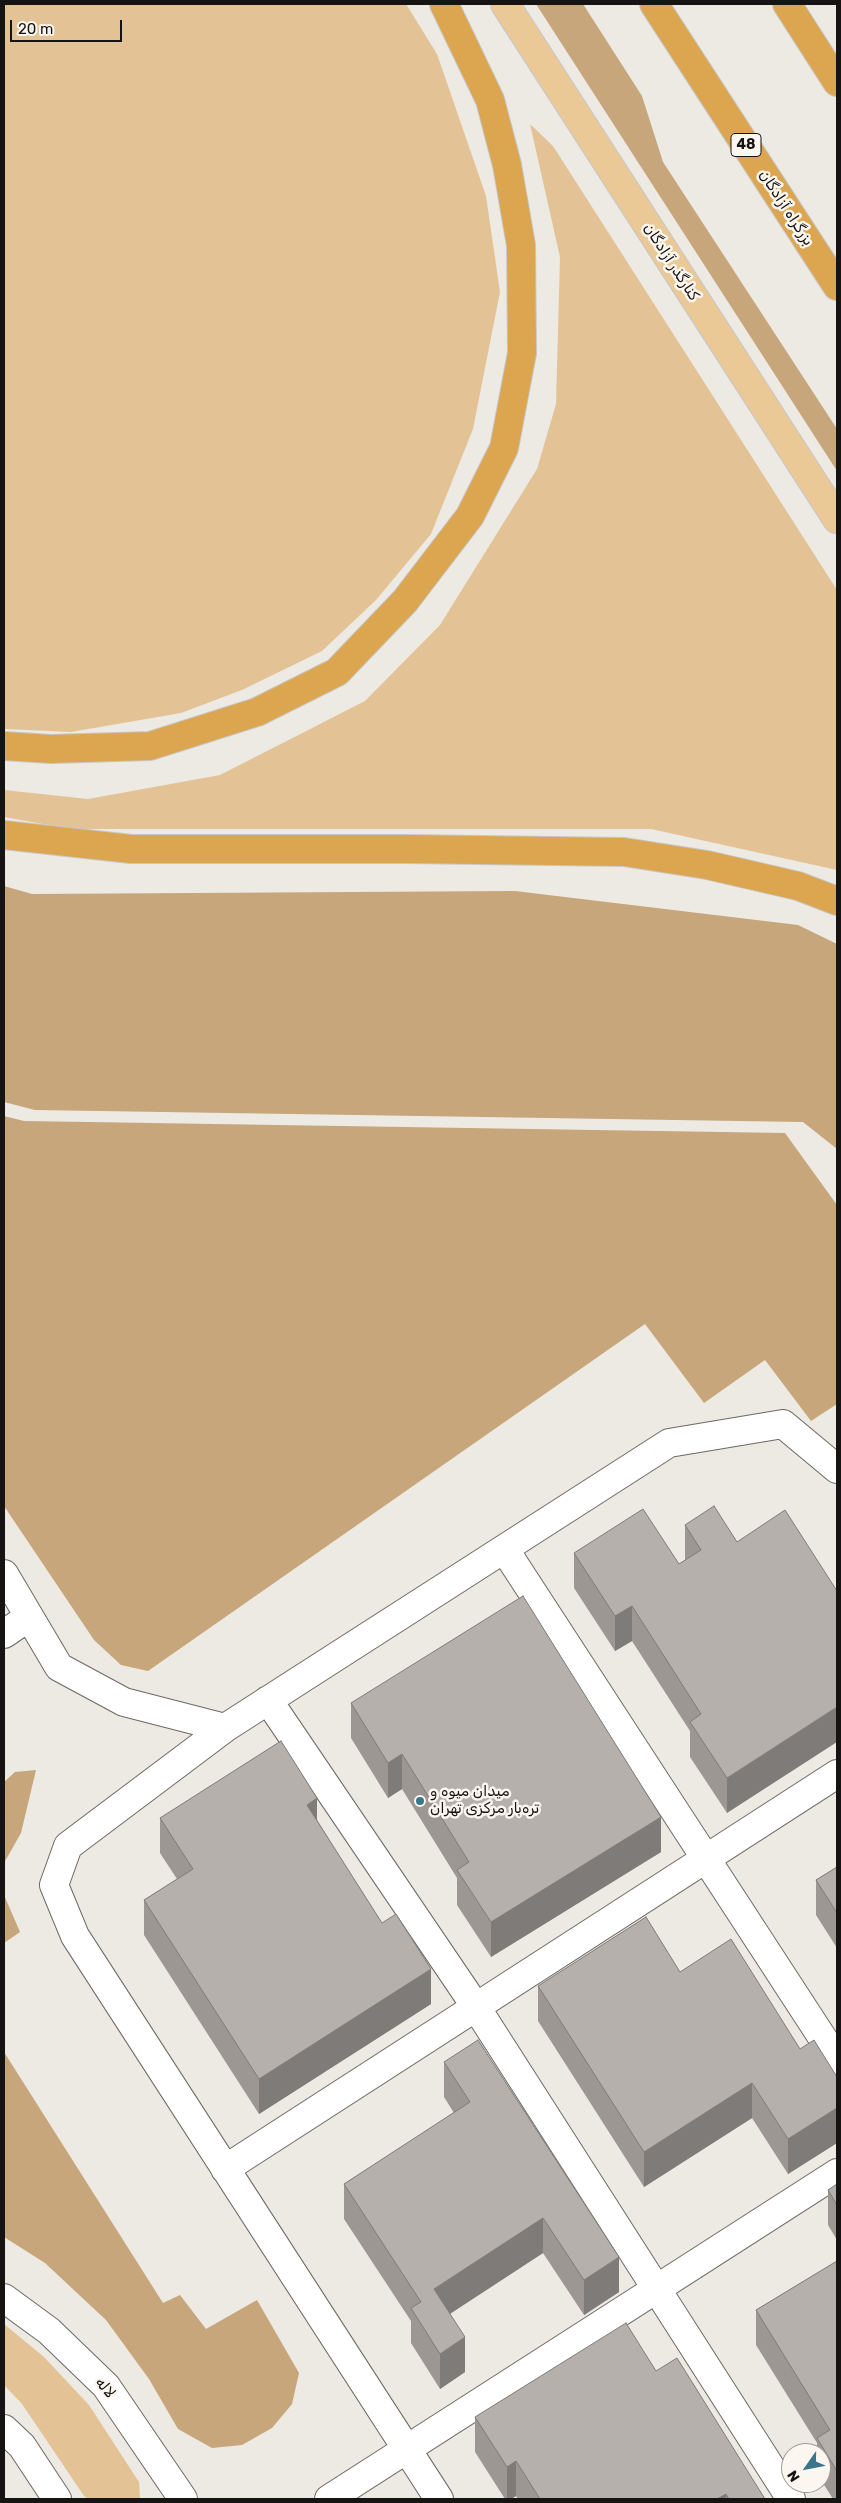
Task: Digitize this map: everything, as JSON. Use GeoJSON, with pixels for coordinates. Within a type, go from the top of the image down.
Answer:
{"type":"FeatureCollection","features":[{"type":"Feature","properties":{"kind":"highway"},"geometry":{"type":"LineString","coordinates":[[4,746],[51,749],[150,746],[266,707],[337,672],[405,601],[470,516],[504,448],[520,362],[521,245],[507,166],[490,100],[444,4]]}},
{"type":"Feature","properties":{"kind":"highway","name":"بزرگراه آزادگان"},"geometry":{"type":"LineString","coordinates":[[654,4],[837,286]]}},
{"type":"Feature","properties":{"kind":"highway"},"geometry":{"type":"LineString","coordinates":[[787,4],[837,82]]}},
{"type":"Feature","properties":{"kind":"highway"},"geometry":{"type":"LineString","coordinates":[[4,835],[131,849],[407,848],[624,852],[725,869],[798,886],[837,901]]}},
{"type":"Feature","properties":{"kind":"main road","name":"کنارگذر آزادگان"},"geometry":{"type":"LineString","coordinates":[[505,4],[837,520]]}},
{"type":"Feature","properties":{"kind":"street"},"geometry":{"type":"LineString","coordinates":[[439,2499],[75,1936],[54,1885],[68,1846],[225,1728],[669,1443],[783,1424],[837,1469]]}},
{"type":"Feature","properties":{"kind":"street"},"geometry":{"type":"LineString","coordinates":[[505,1550],[837,2060]]}},
{"type":"Feature","properties":{"kind":"street"},"geometry":{"type":"LineString","coordinates":[[4,1574],[59,1667],[124,1702],[225,1728]]}},
{"type":"Feature","properties":{"kind":"street"},"geometry":{"type":"LineString","coordinates":[[4,1634],[29,1617]]}},
{"type":"Feature","properties":{"kind":"street"},"geometry":{"type":"LineString","coordinates":[[268,1700],[476,2007],[658,2288],[791,2499]]}},
{"type":"Feature","properties":{"kind":"street"},"geometry":{"type":"LineString","coordinates":[[225,2168],[837,1774]]}},
{"type":"Feature","properties":{"kind":"street"},"geometry":{"type":"LineString","coordinates":[[329,2499],[837,2173]]}},
{"type":"Feature","properties":{"kind":"street","name":"لاله"},"geometry":{"type":"LineString","coordinates":[[4,2298],[49,2332],[106,2386],[183,2499]]}},
{"type":"Feature","properties":{"kind":"street"},"geometry":{"type":"LineString","coordinates":[[4,2429],[22,2446],[57,2499]]}},
{"type":"Feature","properties":{"kind":"shaded area"},"geometry":{"type":"Polygon","coordinates":[[[4,4],[406,4],[437,54],[486,196],[500,292],[473,429],[431,534],[376,600],[322,651],[242,690],[181,713],[71,732],[4,729],[4,4]]]}},
{"type":"Feature","properties":{"kind":"shaded area"},"geometry":{"type":"Polygon","coordinates":[[[536,4],[583,4],[642,96],[663,162],[837,429],[837,471],[536,4]]]}},
{"type":"Feature","properties":{"kind":"shaded area"},"geometry":{"type":"Polygon","coordinates":[[[530,124],[553,146],[837,590],[837,870],[651,829],[70,829],[4,817],[4,790],[88,799],[220,775],[365,701],[440,625],[537,469],[556,404],[560,257],[530,124]]]}},
{"type":"Feature","properties":{"kind":"shaded area"},"geometry":{"type":"Polygon","coordinates":[[[4,886],[32,894],[515,891],[798,925],[837,944],[837,1149],[803,1122],[35,1110],[4,1102],[4,886]]]}},
{"type":"Feature","properties":{"kind":"shaded area"},"geometry":{"type":"Polygon","coordinates":[[[4,1116],[24,1121],[785,1133],[837,1205],[837,1404],[811,1421],[765,1360],[704,1403],[645,1324],[148,1671],[121,1665],[94,1640],[4,1506],[4,1116]]]}},
{"type":"Feature","properties":{"kind":"shaded area"},"geometry":{"type":"Polygon","coordinates":[[[36,1770],[21,1833],[4,1863],[4,1782],[15,1772],[36,1770]]]}},
{"type":"Feature","properties":{"kind":"shaded area"},"geometry":{"type":"Polygon","coordinates":[[[4,1895],[20,1932],[4,1943],[4,1895]]]}},
{"type":"Feature","properties":{"kind":"shaded area"},"geometry":{"type":"Polygon","coordinates":[[[4,2052],[163,2303],[180,2295],[206,2329],[257,2300],[299,2373],[292,2404],[272,2428],[242,2445],[212,2448],[178,2429],[149,2379],[106,2320],[45,2263],[4,2237],[4,2052]]]}},
{"type":"Feature","properties":{"kind":"shaded area"},"geometry":{"type":"Polygon","coordinates":[[[4,2324],[44,2357],[89,2405],[139,2482],[140,2499],[88,2499],[84,2496],[22,2404],[4,2385],[4,2324]]]}},
{"type":"Feature","properties":{"kind":"building"},"geometry":{"type":"Polygon","coordinates":[[[714,1506],[737,1542],[785,1510],[837,1591],[837,1707],[727,1778],[690,1722],[701,1714],[632,1606],[615,1616],[574,1553],[643,1509],[679,1564],[701,1550],[685,1525],[714,1506]]]}},
{"type":"Feature","properties":{"kind":"building"},"geometry":{"type":"Polygon","coordinates":[[[523,1596],[661,1817],[491,1922],[457,1870],[469,1862],[402,1754],[388,1763],[351,1703],[523,1596]]]}},
{"type":"Feature","properties":{"kind":"building"},"geometry":{"type":"Polygon","coordinates":[[[281,1741],[317,1798],[307,1805],[382,1923],[396,1914],[431,1969],[259,2079],[144,1900],[193,1869],[160,1818],[281,1741]]]}},
{"type":"Feature","properties":{"kind":"building"},"geometry":{"type":"Polygon","coordinates":[[[837,1867],[837,1913],[816,1880],[837,1867]]]}},
{"type":"Feature","properties":{"kind":"building"},"geometry":{"type":"Polygon","coordinates":[[[646,1917],[680,1972],[731,1939],[800,2049],[814,2040],[837,2077],[837,2108],[788,2139],[752,2083],[644,2152],[538,1986],[646,1917]]]}},
{"type":"Feature","properties":{"kind":"building"},"geometry":{"type":"Polygon","coordinates":[[[478,2040],[619,2257],[584,2280],[543,2218],[434,2289],[465,2337],[440,2354],[411,2308],[421,2302],[344,2184],[470,2102],[444,2062],[478,2040]]]}},
{"type":"Feature","properties":{"kind":"building"},"geometry":{"type":"Polygon","coordinates":[[[837,2184],[837,2205],[828,2190],[837,2184]]]}},
{"type":"Feature","properties":{"kind":"building"},"geometry":{"type":"Polygon","coordinates":[[[837,2261],[837,2471],[831,2461],[831,2443],[820,2443],[817,2438],[830,2430],[756,2310],[837,2261]]]}},
{"type":"Feature","properties":{"kind":"building"},"geometry":{"type":"Polygon","coordinates":[[[626,2323],[656,2371],[677,2358],[765,2499],[729,2499],[726,2494],[717,2499],[540,2499],[516,2461],[507,2467],[475,2417],[626,2323]]]}},
{"type":"Feature","properties":{"kind":"place","name":"میدان میوه و تره‌بار مرکزی تهران"},"geometry":{"type":"Point","coordinates":[420,1801]}}]}
